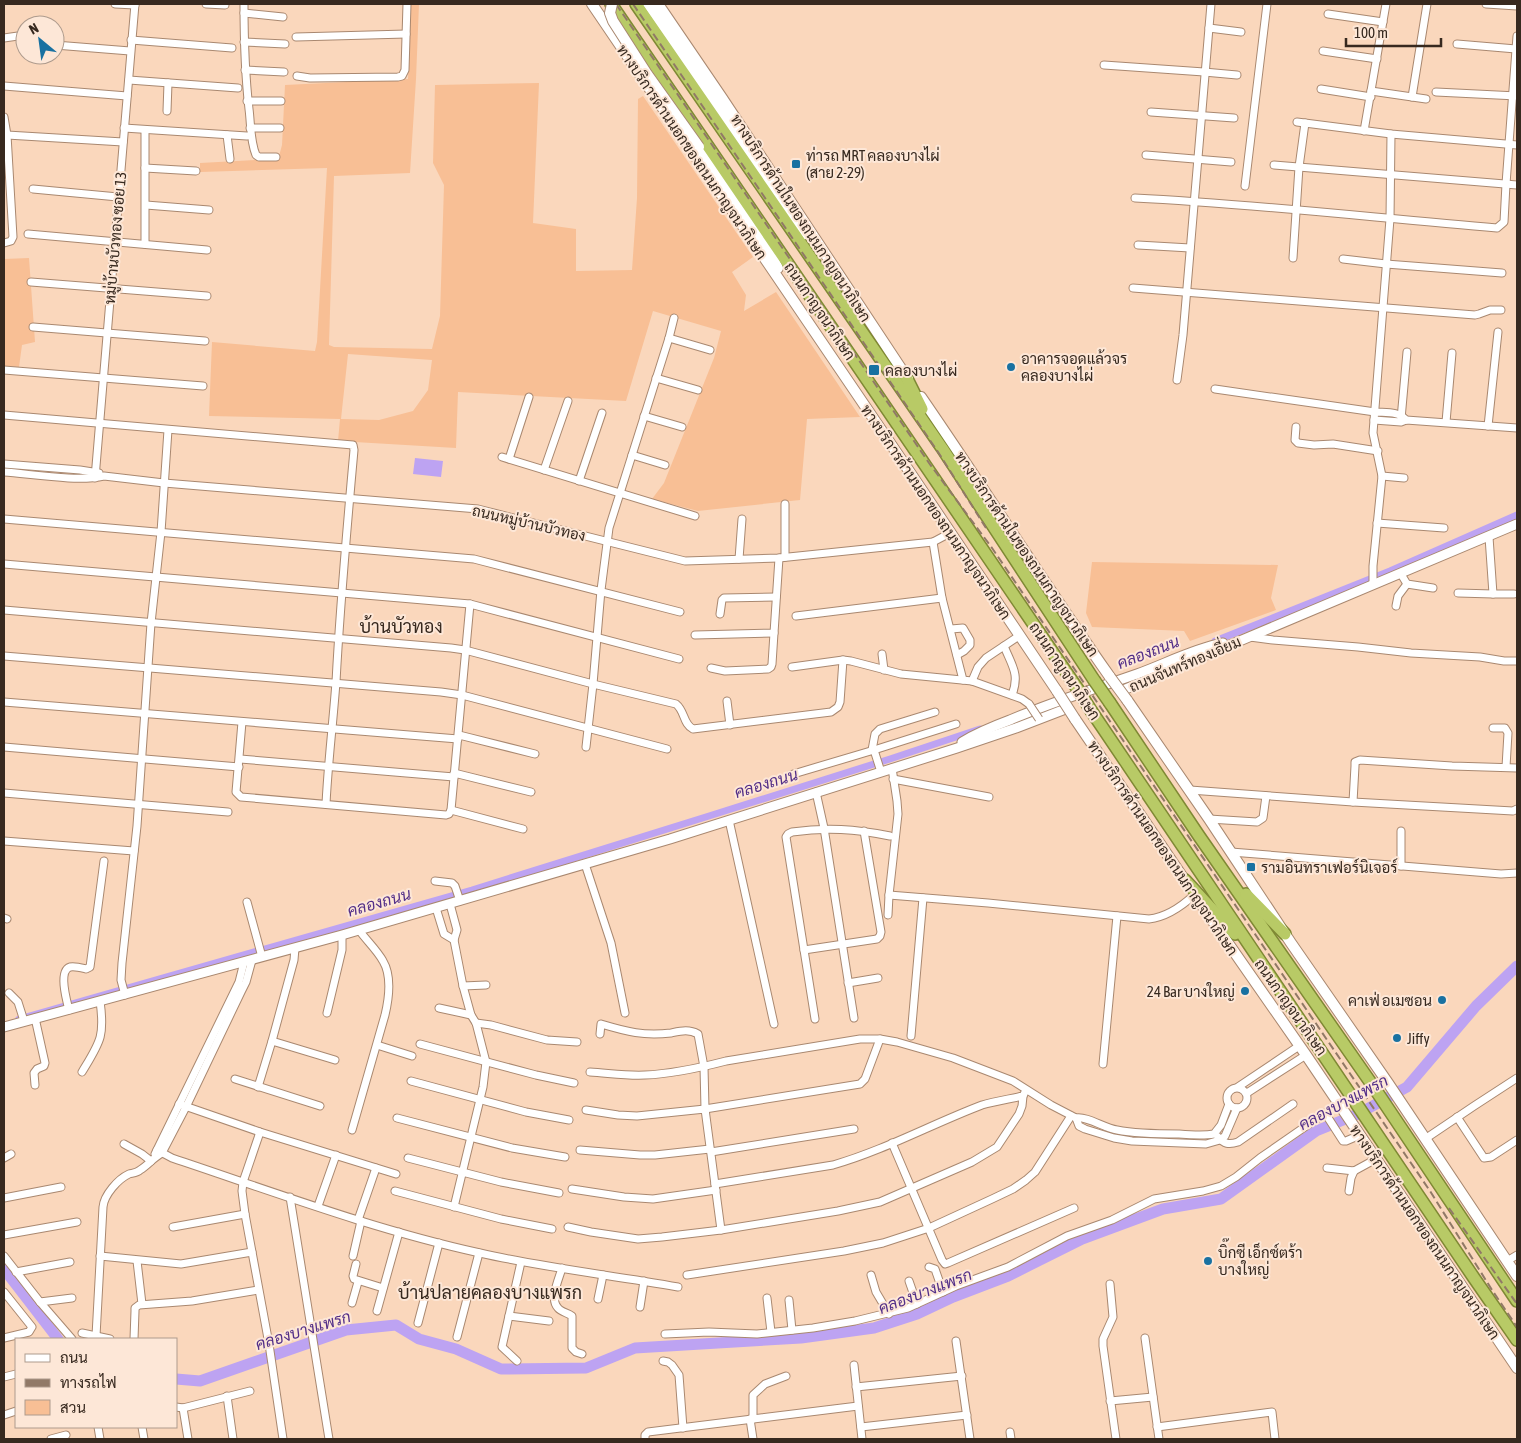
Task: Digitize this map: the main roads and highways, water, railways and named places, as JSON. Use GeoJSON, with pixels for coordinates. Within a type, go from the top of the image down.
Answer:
{"type":"FeatureCollection","features":[{"type":"Feature","properties":{"kind":"highway","name":"ถนนกาญจนาภิเษก"},"geometry":{"type":"LineString","coordinates":[[612,4],[1517,1340]]}},
{"type":"Feature","properties":{"kind":"highway","name":"ถนนกาญจนาภิเษก"},"geometry":{"type":"LineString","coordinates":[[636,4],[942,448],[1094,680],[1222,869],[1374,1086],[1517,1302]]}},
{"type":"Feature","properties":{"kind":"highway"},"geometry":{"type":"LineString","coordinates":[[904,373],[942,448]]}},
{"type":"Feature","properties":{"kind":"highway"},"geometry":{"type":"LineString","coordinates":[[1222,869],[1285,934]]}},
{"type":"Feature","properties":{"kind":"highway"},"geometry":{"type":"LineString","coordinates":[[1185,880],[1260,961]]}},
{"type":"Feature","properties":{"kind":"main road","name":"ทางบริการด้านนอกของถนนกาญจนาภิเษก"},"geometry":{"type":"LineString","coordinates":[[592,4],[1194,895],[1306,1054],[1517,1368]]}},
{"type":"Feature","properties":{"kind":"main road"},"geometry":{"type":"LineString","coordinates":[[612,4],[610,13],[613,21],[647,74],[762,238],[810,325]]}},
{"type":"Feature","properties":{"kind":"main road"},"geometry":{"type":"LineString","coordinates":[[648,4],[793,219],[854,299]]}},
{"type":"Feature","properties":{"kind":"main road","name":"ทางบริการด้านในของถนนกาญจนาภิเษก"},"geometry":{"type":"LineString","coordinates":[[658,4],[1079,633],[1190,790],[1285,934],[1388,1082],[1517,1276]]}},
{"type":"Feature","properties":{"kind":"waterway","name":"คลองถนน"},"geometry":{"type":"LineString","coordinates":[[1215,641],[1390,571],[1517,515]]}},
{"type":"Feature","properties":{"kind":"waterway","name":"คลองถนน"},"geometry":{"type":"LineString","coordinates":[[19,1019],[472,890],[980,729]]}},
{"type":"Feature","properties":{"kind":"waterway","name":"คลองบางแพรก"},"geometry":{"type":"LineString","coordinates":[[178,1379],[200,1381],[346,1330],[396,1325],[419,1339],[456,1349],[501,1369],[586,1368],[635,1348],[801,1338],[874,1328],[917,1314],[953,1297],[1008,1276],[1082,1239],[1163,1209],[1221,1199],[1316,1131],[1358,1114],[1407,1087],[1476,1006],[1517,966]]}},
{"type":"Feature","properties":{"kind":"waterway","name":"คลองบางแพรก"},"geometry":{"type":"LineString","coordinates":[[4,1269],[57,1338]]}},
{"type":"Feature","properties":{"kind":"railway"},"geometry":{"type":"LineString","coordinates":[[616,4],[929,463],[992,548],[1430,1191],[1517,1327]]}},
{"type":"Feature","properties":{"kind":"railway"},"geometry":{"type":"LineString","coordinates":[[633,4],[940,455],[986,528]]}},
{"type":"Feature","properties":{"kind":"railway"},"geometry":{"type":"LineString","coordinates":[[1449,1208],[1517,1304]]}},
{"type":"Feature","properties":{"kind":"place","name":"ท่ารถ MRT คลองบางไผ่ (สาย 2-29)"},"geometry":{"type":"Point","coordinates":[796,164]}},
{"type":"Feature","properties":{"kind":"place","name":"อาคารจอดแล้วจร คลองบางไผ่"},"geometry":{"type":"Point","coordinates":[1011,367]}},
{"type":"Feature","properties":{"kind":"place","name":"คลองบางไผ่"},"geometry":{"type":"Point","coordinates":[874,370]}},
{"type":"Feature","properties":{"kind":"place","name":"รามอินทราเฟอร์นิเจอร์"},"geometry":{"type":"Point","coordinates":[1251,867]}},
{"type":"Feature","properties":{"kind":"place","name":"24 Bar บางใหญ่"},"geometry":{"type":"Point","coordinates":[1245,991]}},
{"type":"Feature","properties":{"kind":"place","name":"คาเฟ่ อเมซอน"},"geometry":{"type":"Point","coordinates":[1442,1000]}},
{"type":"Feature","properties":{"kind":"place","name":"Jiffy"},"geometry":{"type":"Point","coordinates":[1397,1038]}},
{"type":"Feature","properties":{"kind":"place","name":"บิ๊กซี เอ็กซ์ตร้า บางใหญ่"},"geometry":{"type":"Point","coordinates":[1208,1261]}},
{"type":"Feature","properties":{"kind":"district","name":"บ้านบัวทอง"},"geometry":{"type":"Point","coordinates":[401,626]}},
{"type":"Feature","properties":{"kind":"district","name":"บ้านปลายคลองบางแพรก"},"geometry":{"type":"Point","coordinates":[490,1292]}}]}
